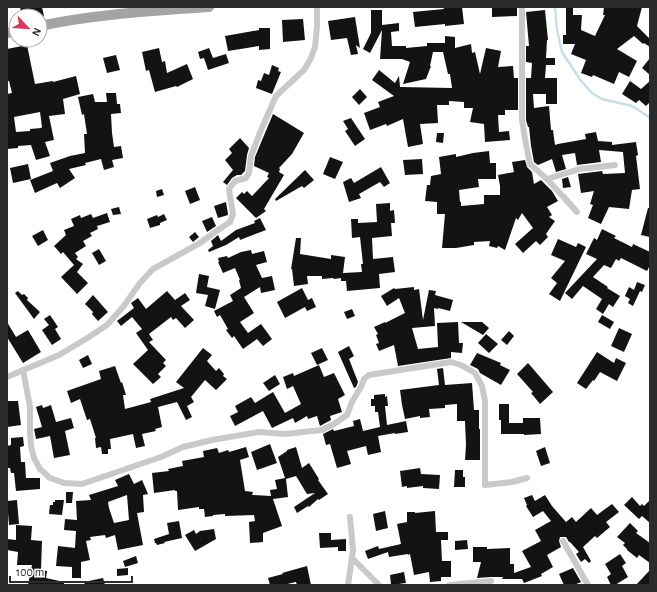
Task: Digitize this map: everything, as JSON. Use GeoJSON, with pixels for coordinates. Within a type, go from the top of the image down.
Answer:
{"type":"FeatureCollection","features":[{"type":"Feature","properties":{"kind":"main road"},"geometry":{"type":"LineString","coordinates":[[48,24],[108,15],[209,7]]}},
{"type":"Feature","properties":{"kind":"street"},"geometry":{"type":"LineString","coordinates":[[7,376],[59,355],[89,338],[107,325],[153,269],[200,243],[230,222],[233,214],[229,189],[235,181],[246,178],[249,173],[251,156],[276,96],[304,70],[311,58],[315,46],[317,7]]}},
{"type":"Feature","properties":{"kind":"street"},"geometry":{"type":"LineString","coordinates":[[522,7],[522,120],[530,164],[548,179],[577,212],[564,197]]}},
{"type":"Feature","properties":{"kind":"street"},"geometry":{"type":"LineString","coordinates":[[548,179],[583,169],[616,165]]}},
{"type":"Feature","properties":{"kind":"street"},"geometry":{"type":"LineString","coordinates":[[23,370],[30,407],[31,446],[34,458],[40,469],[50,478],[64,483],[82,484],[161,457],[183,447],[212,440],[259,432],[286,434],[322,430],[347,415],[364,379],[369,375],[452,362],[475,373],[482,386],[485,401],[485,485],[512,482],[527,478]]}},
{"type":"Feature","properties":{"kind":"street"},"geometry":{"type":"LineString","coordinates":[[348,585],[353,550],[350,517]]}},
{"type":"Feature","properties":{"kind":"street"},"geometry":{"type":"LineString","coordinates":[[563,541],[588,585]]}},
{"type":"Feature","properties":{"kind":"street"},"geometry":{"type":"LineString","coordinates":[[352,558],[379,585]]}},
{"type":"Feature","properties":{"kind":"street"},"geometry":{"type":"LineString","coordinates":[[450,585],[491,581]]}},
{"type":"Feature","properties":{"kind":"building"},"geometry":{"type":"Polygon","coordinates":[[[20,7],[42,8],[20,8],[20,7]]]}},
{"type":"Feature","properties":{"kind":"building"},"geometry":{"type":"Polygon","coordinates":[[[443,7],[462,7],[464,24],[415,27],[413,12],[444,9],[443,7]]]}},
{"type":"Feature","properties":{"kind":"building"},"geometry":{"type":"Polygon","coordinates":[[[492,7],[517,7],[517,16],[492,17],[492,7]]]}},
{"type":"Feature","properties":{"kind":"building"},"geometry":{"type":"Polygon","coordinates":[[[604,7],[642,7],[637,26],[650,39],[650,47],[644,43],[643,44],[634,36],[617,49],[637,61],[629,77],[619,72],[614,84],[593,75],[592,77],[581,73],[586,60],[571,54],[575,44],[563,44],[563,35],[566,35],[566,8],[573,8],[573,15],[582,15],[581,30],[595,36],[605,15],[603,15],[604,7]]]}},
{"type":"Feature","properties":{"kind":"building"},"geometry":{"type":"Polygon","coordinates":[[[371,10],[382,10],[382,25],[399,23],[399,31],[391,32],[392,46],[406,46],[406,48],[427,46],[427,43],[445,43],[445,36],[455,37],[455,48],[471,44],[472,53],[475,52],[480,74],[486,48],[501,51],[498,67],[513,66],[514,78],[518,78],[518,110],[505,110],[505,115],[498,115],[499,132],[509,131],[510,140],[485,142],[484,124],[470,122],[473,108],[464,108],[464,102],[449,101],[449,105],[437,105],[438,123],[420,124],[423,144],[408,147],[403,119],[387,126],[386,124],[370,130],[364,113],[380,107],[378,102],[394,96],[372,80],[379,70],[395,83],[399,76],[400,87],[452,88],[450,74],[448,74],[443,52],[433,52],[431,66],[426,79],[403,84],[410,62],[402,59],[380,59],[382,30],[370,53],[363,49],[371,33],[371,10]]]}},
{"type":"Feature","properties":{"kind":"building"},"geometry":{"type":"Polygon","coordinates":[[[545,10],[548,40],[546,58],[555,58],[555,65],[546,65],[545,78],[557,78],[557,104],[546,104],[546,94],[533,94],[534,108],[549,106],[551,130],[553,130],[555,145],[586,139],[585,134],[596,132],[598,141],[612,142],[612,145],[636,142],[640,189],[632,190],[629,209],[609,207],[601,224],[588,218],[593,205],[590,204],[594,191],[581,193],[578,174],[602,171],[603,174],[625,173],[623,152],[599,150],[601,162],[577,165],[575,153],[562,155],[566,169],[556,172],[552,159],[538,165],[534,162],[529,127],[526,120],[526,78],[531,78],[532,63],[526,62],[526,46],[529,46],[526,12],[545,10]]]}},
{"type":"Feature","properties":{"kind":"building"},"geometry":{"type":"Polygon","coordinates":[[[355,17],[360,48],[356,45],[358,54],[351,55],[347,38],[331,40],[328,21],[355,17]]]}},
{"type":"Feature","properties":{"kind":"building"},"geometry":{"type":"Polygon","coordinates":[[[303,19],[305,40],[283,42],[282,20],[303,19]]]}},
{"type":"Feature","properties":{"kind":"building"},"geometry":{"type":"Polygon","coordinates":[[[259,28],[270,28],[270,49],[259,50],[259,46],[228,51],[225,36],[259,30],[259,28]]]}},
{"type":"Feature","properties":{"kind":"building"},"geometry":{"type":"Polygon","coordinates":[[[12,48],[28,48],[35,84],[53,82],[76,76],[80,94],[63,99],[65,114],[49,116],[54,140],[45,142],[50,156],[36,160],[31,145],[7,149],[7,94],[12,93],[9,81],[7,81],[7,49],[12,48]],[[40,112],[14,117],[16,132],[30,131],[30,129],[41,128],[40,112]]]}},
{"type":"Feature","properties":{"kind":"building"},"geometry":{"type":"Polygon","coordinates":[[[159,48],[162,62],[165,61],[167,73],[187,64],[193,79],[177,87],[155,92],[149,70],[146,71],[142,52],[159,48]]]}},
{"type":"Feature","properties":{"kind":"building"},"geometry":{"type":"Polygon","coordinates":[[[209,48],[213,58],[226,54],[229,63],[208,70],[204,58],[200,59],[198,52],[209,48]]]}},
{"type":"Feature","properties":{"kind":"building"},"geometry":{"type":"Polygon","coordinates":[[[116,55],[120,70],[107,73],[103,58],[116,55]]]}},
{"type":"Feature","properties":{"kind":"building"},"geometry":{"type":"Polygon","coordinates":[[[650,58],[650,75],[642,68],[650,58]]]}},
{"type":"Feature","properties":{"kind":"building"},"geometry":{"type":"Polygon","coordinates":[[[272,65],[279,68],[278,71],[281,72],[272,94],[256,88],[258,80],[261,81],[264,73],[269,75],[272,65]]]}},
{"type":"Feature","properties":{"kind":"building"},"geometry":{"type":"Polygon","coordinates":[[[630,81],[641,89],[650,81],[650,102],[646,106],[639,100],[636,103],[622,94],[630,81]]]}},
{"type":"Feature","properties":{"kind":"building"},"geometry":{"type":"Polygon","coordinates":[[[360,89],[367,97],[359,105],[352,97],[360,89]]]}},
{"type":"Feature","properties":{"kind":"building"},"geometry":{"type":"Polygon","coordinates":[[[106,93],[116,93],[117,104],[120,104],[121,113],[111,114],[112,133],[114,147],[121,146],[123,158],[112,160],[114,167],[104,170],[101,159],[85,163],[86,165],[69,169],[75,178],[60,188],[57,183],[35,193],[30,180],[53,171],[50,163],[70,156],[85,153],[84,134],[87,134],[84,114],[82,115],[78,97],[93,94],[95,102],[107,102],[106,93]]]}},
{"type":"Feature","properties":{"kind":"building"},"geometry":{"type":"Polygon","coordinates":[[[273,114],[304,133],[292,154],[279,168],[279,172],[284,175],[264,209],[266,211],[256,218],[236,198],[242,192],[244,194],[247,191],[252,196],[269,178],[267,177],[269,173],[254,166],[255,157],[273,114]]]}},
{"type":"Feature","properties":{"kind":"building"},"geometry":{"type":"Polygon","coordinates":[[[351,118],[365,139],[355,146],[345,131],[348,129],[343,121],[351,118]]]}},
{"type":"Feature","properties":{"kind":"building"},"geometry":{"type":"Polygon","coordinates":[[[437,133],[444,133],[443,143],[436,142],[437,133]]]}},
{"type":"Feature","properties":{"kind":"building"},"geometry":{"type":"Polygon","coordinates":[[[240,138],[249,148],[245,171],[241,175],[237,175],[232,178],[227,185],[223,182],[233,170],[225,160],[232,153],[229,149],[240,138]]]}},
{"type":"Feature","properties":{"kind":"building"},"geometry":{"type":"Polygon","coordinates":[[[489,151],[490,163],[496,163],[496,179],[478,179],[479,187],[459,190],[461,206],[484,204],[484,195],[500,195],[498,175],[514,172],[512,162],[525,160],[527,167],[532,172],[534,184],[541,180],[552,191],[558,201],[547,207],[552,215],[549,217],[555,221],[546,234],[548,237],[540,245],[536,241],[523,253],[515,244],[533,228],[522,213],[518,220],[516,218],[505,250],[498,246],[497,248],[489,246],[490,241],[474,242],[474,245],[456,248],[442,248],[445,214],[437,214],[437,202],[425,201],[427,185],[430,185],[431,176],[441,174],[439,157],[456,154],[456,157],[489,151]]]}},
{"type":"Feature","properties":{"kind":"building"},"geometry":{"type":"Polygon","coordinates":[[[330,157],[343,162],[335,179],[323,174],[330,157]]]}},
{"type":"Feature","properties":{"kind":"building"},"geometry":{"type":"Polygon","coordinates":[[[422,159],[423,174],[405,175],[403,160],[422,159]]]}},
{"type":"Feature","properties":{"kind":"building"},"geometry":{"type":"Polygon","coordinates":[[[28,164],[31,179],[13,183],[10,168],[28,164]]]}},
{"type":"Feature","properties":{"kind":"building"},"geometry":{"type":"Polygon","coordinates":[[[381,167],[390,183],[384,187],[380,182],[359,194],[361,198],[349,202],[343,182],[351,178],[354,183],[381,167]]]}},
{"type":"Feature","properties":{"kind":"building"},"geometry":{"type":"Polygon","coordinates":[[[305,170],[314,180],[304,188],[302,186],[276,201],[275,199],[305,170]]]}},
{"type":"Feature","properties":{"kind":"building"},"geometry":{"type":"Polygon","coordinates":[[[568,177],[571,187],[563,188],[562,179],[568,177]]]}},
{"type":"Feature","properties":{"kind":"building"},"geometry":{"type":"Polygon","coordinates":[[[195,187],[200,200],[190,204],[185,191],[195,187]]]}},
{"type":"Feature","properties":{"kind":"building"},"geometry":{"type":"Polygon","coordinates":[[[162,189],[164,195],[157,197],[156,191],[162,189]]]}},
{"type":"Feature","properties":{"kind":"building"},"geometry":{"type":"Polygon","coordinates":[[[226,202],[228,215],[218,218],[214,206],[226,202]]]}},
{"type":"Feature","properties":{"kind":"building"},"geometry":{"type":"Polygon","coordinates":[[[390,203],[390,211],[394,210],[395,223],[391,223],[392,236],[372,238],[373,259],[393,257],[395,272],[379,274],[380,288],[347,291],[346,281],[341,281],[341,278],[322,279],[322,276],[307,276],[308,284],[294,286],[291,269],[296,238],[301,238],[300,254],[331,259],[331,255],[345,257],[343,273],[362,272],[361,264],[363,264],[360,237],[352,238],[351,219],[358,219],[358,223],[377,222],[376,204],[390,203]]]}},
{"type":"Feature","properties":{"kind":"building"},"geometry":{"type":"Polygon","coordinates":[[[119,207],[121,214],[113,215],[111,209],[119,207]]]}},
{"type":"Feature","properties":{"kind":"building"},"geometry":{"type":"Polygon","coordinates":[[[648,208],[650,208],[650,237],[641,235],[648,208]]]}},
{"type":"Feature","properties":{"kind":"building"},"geometry":{"type":"Polygon","coordinates":[[[107,213],[110,222],[97,226],[98,229],[90,233],[92,236],[83,241],[86,246],[75,253],[78,257],[76,259],[83,264],[77,272],[88,283],[77,294],[61,277],[74,265],[63,252],[61,254],[54,246],[66,235],[64,230],[74,226],[71,219],[80,215],[81,218],[91,214],[93,218],[107,213]]]}},
{"type":"Feature","properties":{"kind":"building"},"geometry":{"type":"Polygon","coordinates":[[[164,214],[167,220],[160,223],[160,225],[150,228],[147,219],[164,214]]]}},
{"type":"Feature","properties":{"kind":"building"},"geometry":{"type":"Polygon","coordinates":[[[212,217],[216,226],[207,232],[202,221],[212,217]]]}},
{"type":"Feature","properties":{"kind":"building"},"geometry":{"type":"Polygon","coordinates":[[[260,218],[266,230],[240,240],[239,237],[226,245],[209,252],[208,250],[213,246],[211,241],[218,235],[221,241],[236,230],[255,223],[254,221],[260,218]]]}},
{"type":"Feature","properties":{"kind":"building"},"geometry":{"type":"Polygon","coordinates":[[[602,229],[616,236],[614,238],[632,247],[633,244],[650,252],[650,265],[647,271],[621,258],[619,261],[616,259],[611,268],[604,265],[593,277],[620,296],[613,307],[609,304],[603,314],[596,309],[602,299],[583,286],[572,299],[565,293],[597,259],[586,254],[594,238],[597,240],[602,229]]]}},
{"type":"Feature","properties":{"kind":"building"},"geometry":{"type":"Polygon","coordinates":[[[43,230],[48,240],[38,246],[32,236],[43,230]]]}},
{"type":"Feature","properties":{"kind":"building"},"geometry":{"type":"Polygon","coordinates":[[[195,232],[199,237],[193,242],[189,237],[195,232]]]}},
{"type":"Feature","properties":{"kind":"building"},"geometry":{"type":"Polygon","coordinates":[[[558,239],[576,247],[578,243],[586,247],[560,301],[549,294],[557,283],[551,278],[565,261],[551,255],[558,239]]]}},
{"type":"Feature","properties":{"kind":"building"},"geometry":{"type":"Polygon","coordinates":[[[99,249],[106,261],[99,265],[92,253],[99,249]]]}},
{"type":"Feature","properties":{"kind":"building"},"geometry":{"type":"Polygon","coordinates":[[[251,250],[252,254],[264,251],[267,262],[256,265],[262,278],[272,276],[275,290],[261,293],[260,287],[244,297],[254,313],[240,322],[248,333],[261,324],[272,339],[263,346],[257,339],[243,349],[234,336],[232,338],[226,330],[228,329],[220,315],[217,317],[214,311],[233,301],[230,295],[241,288],[240,280],[235,268],[223,273],[218,262],[218,258],[227,256],[228,258],[241,252],[251,250]]]}},
{"type":"Feature","properties":{"kind":"building"},"geometry":{"type":"Polygon","coordinates":[[[199,274],[209,276],[207,287],[220,290],[215,309],[205,306],[208,295],[196,293],[199,274]]]}},
{"type":"Feature","properties":{"kind":"building"},"geometry":{"type":"Polygon","coordinates":[[[637,282],[645,285],[642,292],[640,291],[633,306],[628,303],[630,299],[625,296],[629,287],[634,290],[637,282]]]}},
{"type":"Feature","properties":{"kind":"building"},"geometry":{"type":"Polygon","coordinates":[[[414,287],[414,290],[419,289],[423,320],[429,290],[436,291],[435,295],[453,300],[450,311],[434,308],[435,326],[412,328],[418,349],[438,347],[437,323],[458,322],[459,343],[463,343],[462,353],[451,352],[451,358],[398,366],[394,345],[379,351],[376,344],[379,343],[376,335],[378,334],[374,327],[405,313],[399,298],[387,306],[381,296],[394,288],[414,287]]]}},
{"type":"Feature","properties":{"kind":"building"},"geometry":{"type":"Polygon","coordinates":[[[302,288],[308,300],[312,298],[316,307],[307,311],[305,307],[285,318],[277,302],[302,288]]]}},
{"type":"Feature","properties":{"kind":"building"},"geometry":{"type":"Polygon","coordinates":[[[18,291],[22,295],[24,294],[28,298],[27,300],[40,312],[34,319],[15,293],[18,291]]]}},
{"type":"Feature","properties":{"kind":"building"},"geometry":{"type":"Polygon","coordinates":[[[167,291],[175,300],[185,293],[190,300],[181,306],[194,320],[185,328],[176,318],[173,320],[171,317],[149,334],[153,340],[149,342],[166,360],[163,363],[166,366],[158,374],[161,377],[153,384],[133,364],[148,350],[136,333],[142,329],[132,317],[121,326],[117,321],[134,308],[131,303],[138,298],[146,309],[167,291]]]}},
{"type":"Feature","properties":{"kind":"building"},"geometry":{"type":"Polygon","coordinates":[[[93,295],[108,312],[98,321],[92,314],[93,312],[85,304],[93,295]]]}},
{"type":"Feature","properties":{"kind":"building"},"geometry":{"type":"Polygon","coordinates":[[[352,309],[355,316],[347,319],[344,312],[352,309]]]}},
{"type":"Feature","properties":{"kind":"building"},"geometry":{"type":"Polygon","coordinates":[[[50,315],[58,327],[55,329],[61,339],[52,345],[42,330],[49,325],[44,319],[50,315]]]}},
{"type":"Feature","properties":{"kind":"building"},"geometry":{"type":"Polygon","coordinates":[[[602,315],[614,322],[610,329],[598,322],[602,315]]]}},
{"type":"Feature","properties":{"kind":"building"},"geometry":{"type":"Polygon","coordinates":[[[7,322],[16,337],[28,330],[41,352],[23,363],[7,337],[7,322]]]}},
{"type":"Feature","properties":{"kind":"building"},"geometry":{"type":"Polygon","coordinates":[[[461,322],[482,322],[489,328],[483,335],[461,322]]]}},
{"type":"Feature","properties":{"kind":"building"},"geometry":{"type":"Polygon","coordinates":[[[619,328],[632,334],[624,352],[611,346],[619,328]]]}},
{"type":"Feature","properties":{"kind":"building"},"geometry":{"type":"Polygon","coordinates":[[[509,331],[514,336],[507,345],[501,340],[509,331]]]}},
{"type":"Feature","properties":{"kind":"building"},"geometry":{"type":"Polygon","coordinates":[[[486,334],[498,344],[489,353],[478,343],[486,334]]]}},
{"type":"Feature","properties":{"kind":"building"},"geometry":{"type":"Polygon","coordinates":[[[349,346],[354,356],[349,359],[358,382],[354,388],[338,352],[349,346]]]}},
{"type":"Feature","properties":{"kind":"building"},"geometry":{"type":"Polygon","coordinates":[[[203,348],[212,355],[207,361],[216,371],[219,368],[224,374],[223,376],[227,379],[216,390],[205,380],[191,397],[194,402],[187,406],[192,417],[186,420],[177,402],[158,407],[162,427],[155,429],[156,431],[142,434],[145,446],[136,448],[133,434],[110,439],[111,449],[108,449],[108,454],[102,454],[101,447],[96,448],[96,438],[90,419],[87,420],[80,399],[71,403],[67,391],[101,379],[99,371],[115,366],[126,395],[123,395],[125,409],[151,402],[150,399],[184,388],[176,382],[203,348]]]}},
{"type":"Feature","properties":{"kind":"building"},"geometry":{"type":"Polygon","coordinates":[[[322,348],[328,360],[317,365],[311,353],[322,348]]]}},
{"type":"Feature","properties":{"kind":"building"},"geometry":{"type":"Polygon","coordinates":[[[597,352],[614,363],[616,358],[626,363],[617,381],[600,372],[586,389],[577,383],[597,352]]]}},
{"type":"Feature","properties":{"kind":"building"},"geometry":{"type":"Polygon","coordinates":[[[477,353],[501,363],[500,365],[510,370],[501,385],[480,373],[478,369],[470,365],[477,353]]]}},
{"type":"Feature","properties":{"kind":"building"},"geometry":{"type":"Polygon","coordinates":[[[88,355],[92,364],[83,368],[79,360],[88,355]]]}},
{"type":"Feature","properties":{"kind":"building"},"geometry":{"type":"Polygon","coordinates":[[[528,363],[553,392],[540,404],[531,393],[533,392],[517,374],[528,363]]]}},
{"type":"Feature","properties":{"kind":"building"},"geometry":{"type":"Polygon","coordinates":[[[319,365],[324,377],[334,373],[345,395],[338,399],[342,412],[330,416],[331,420],[320,426],[317,416],[308,419],[307,416],[295,423],[293,418],[272,428],[263,411],[235,426],[230,416],[238,412],[235,406],[251,397],[255,403],[273,392],[285,413],[301,404],[293,386],[287,389],[283,377],[293,373],[294,376],[319,365]]]}},
{"type":"Feature","properties":{"kind":"building"},"geometry":{"type":"Polygon","coordinates":[[[443,368],[445,385],[472,383],[474,410],[479,410],[480,460],[465,460],[465,421],[457,421],[457,404],[445,405],[445,408],[429,409],[430,417],[420,418],[420,416],[405,419],[400,390],[439,385],[437,369],[443,368]]]}},
{"type":"Feature","properties":{"kind":"building"},"geometry":{"type":"Polygon","coordinates":[[[275,375],[280,384],[269,391],[263,383],[275,375]]]}},
{"type":"Feature","properties":{"kind":"building"},"geometry":{"type":"Polygon","coordinates":[[[385,394],[385,397],[387,396],[388,406],[385,406],[387,425],[406,421],[408,432],[378,436],[381,452],[368,455],[366,446],[347,451],[351,464],[337,468],[330,444],[326,445],[323,434],[333,429],[334,431],[354,426],[353,421],[360,419],[363,431],[380,427],[378,412],[375,412],[375,406],[371,406],[371,399],[374,399],[374,395],[385,394]]]}},
{"type":"Feature","properties":{"kind":"building"},"geometry":{"type":"Polygon","coordinates":[[[7,401],[18,401],[21,425],[7,427],[7,401]]]}},
{"type":"Feature","properties":{"kind":"building"},"geometry":{"type":"Polygon","coordinates":[[[499,404],[509,404],[509,423],[523,423],[523,418],[540,418],[541,434],[501,434],[499,404]]]}},
{"type":"Feature","properties":{"kind":"building"},"geometry":{"type":"Polygon","coordinates":[[[42,405],[43,408],[51,405],[56,422],[71,418],[74,428],[65,431],[70,455],[54,458],[50,436],[36,439],[34,429],[42,427],[36,407],[42,405]]]}},
{"type":"Feature","properties":{"kind":"building"},"geometry":{"type":"Polygon","coordinates":[[[23,437],[24,446],[20,447],[21,462],[25,462],[26,478],[40,478],[40,489],[16,491],[14,473],[11,473],[10,468],[7,468],[7,446],[11,445],[11,438],[23,437]]]}},
{"type":"Feature","properties":{"kind":"building"},"geometry":{"type":"Polygon","coordinates":[[[270,444],[277,463],[257,470],[251,452],[270,444]]]}},
{"type":"Feature","properties":{"kind":"building"},"geometry":{"type":"Polygon","coordinates":[[[246,447],[249,457],[240,460],[245,491],[253,492],[252,495],[271,496],[270,490],[277,489],[275,480],[285,478],[278,457],[287,450],[296,447],[302,468],[309,463],[319,479],[318,480],[328,494],[297,513],[294,507],[315,493],[307,494],[296,476],[286,479],[288,497],[273,499],[282,526],[263,533],[263,542],[250,543],[249,522],[255,521],[254,515],[225,516],[225,514],[205,517],[204,509],[199,509],[199,507],[178,510],[177,491],[175,490],[154,493],[152,473],[169,471],[168,469],[183,466],[182,461],[204,457],[203,451],[217,448],[219,453],[246,447]]]}},
{"type":"Feature","properties":{"kind":"building"},"geometry":{"type":"Polygon","coordinates":[[[545,447],[550,463],[541,466],[536,451],[545,447]]]}},
{"type":"Feature","properties":{"kind":"building"},"geometry":{"type":"Polygon","coordinates":[[[420,468],[421,474],[440,475],[439,489],[423,488],[423,486],[407,488],[407,486],[402,487],[400,471],[420,468]]]}},
{"type":"Feature","properties":{"kind":"building"},"geometry":{"type":"Polygon","coordinates":[[[455,470],[463,470],[465,487],[454,487],[455,470]]]}},
{"type":"Feature","properties":{"kind":"building"},"geometry":{"type":"Polygon","coordinates":[[[129,474],[134,484],[142,480],[148,494],[143,495],[144,512],[137,513],[143,545],[118,550],[115,535],[106,538],[105,535],[90,537],[91,540],[86,541],[90,560],[81,562],[81,578],[72,578],[72,567],[56,566],[58,546],[75,548],[76,531],[64,530],[65,519],[77,520],[76,501],[91,500],[89,495],[118,486],[115,480],[129,474]],[[127,495],[108,502],[114,523],[129,520],[127,495]]]}},
{"type":"Feature","properties":{"kind":"building"},"geometry":{"type":"Polygon","coordinates":[[[66,492],[73,492],[72,503],[66,503],[66,492]]]}},
{"type":"Feature","properties":{"kind":"building"},"geometry":{"type":"Polygon","coordinates":[[[532,495],[535,501],[545,495],[552,506],[566,522],[572,517],[576,522],[591,508],[597,515],[612,504],[619,512],[606,522],[610,527],[597,538],[595,536],[583,547],[591,561],[589,563],[585,559],[581,562],[576,554],[579,552],[566,537],[560,537],[559,541],[561,547],[547,555],[553,567],[541,574],[542,576],[524,583],[522,579],[501,579],[503,577],[477,578],[481,562],[473,562],[473,547],[487,547],[487,549],[510,548],[510,564],[514,564],[514,573],[531,567],[522,551],[541,541],[535,530],[551,521],[543,511],[533,517],[526,506],[527,505],[524,498],[532,495]]]}},
{"type":"Feature","properties":{"kind":"building"},"geometry":{"type":"Polygon","coordinates":[[[632,497],[640,506],[642,504],[644,506],[650,500],[650,523],[642,516],[639,519],[624,505],[632,497]]]}},
{"type":"Feature","properties":{"kind":"building"},"geometry":{"type":"Polygon","coordinates":[[[17,500],[19,524],[9,525],[7,501],[17,500]]]}},
{"type":"Feature","properties":{"kind":"building"},"geometry":{"type":"Polygon","coordinates":[[[55,500],[64,500],[62,515],[49,514],[50,505],[53,505],[55,500]]]}},
{"type":"Feature","properties":{"kind":"building"},"geometry":{"type":"Polygon","coordinates":[[[385,511],[388,528],[376,531],[373,514],[385,511]]]}},
{"type":"Feature","properties":{"kind":"building"},"geometry":{"type":"Polygon","coordinates":[[[435,511],[436,532],[448,532],[448,540],[441,540],[442,561],[451,561],[451,577],[441,577],[441,581],[430,582],[429,572],[414,575],[410,554],[389,557],[388,552],[368,559],[365,551],[378,546],[379,549],[401,544],[397,524],[407,522],[407,512],[415,513],[435,511]]]}},
{"type":"Feature","properties":{"kind":"building"},"geometry":{"type":"Polygon","coordinates":[[[179,521],[182,538],[157,545],[155,543],[154,539],[169,534],[167,523],[179,521]]]}},
{"type":"Feature","properties":{"kind":"building"},"geometry":{"type":"Polygon","coordinates":[[[630,523],[638,531],[636,533],[650,543],[650,563],[639,555],[637,558],[627,550],[623,545],[625,543],[617,537],[630,523]]]}},
{"type":"Feature","properties":{"kind":"building"},"geometry":{"type":"Polygon","coordinates":[[[16,525],[32,526],[31,540],[42,541],[41,570],[47,571],[46,578],[64,582],[64,585],[28,585],[32,565],[17,565],[18,552],[7,550],[7,539],[16,540],[16,525]]]}},
{"type":"Feature","properties":{"kind":"building"},"geometry":{"type":"Polygon","coordinates":[[[214,529],[216,539],[195,551],[185,535],[194,530],[196,534],[200,531],[214,529]]]}},
{"type":"Feature","properties":{"kind":"building"},"geometry":{"type":"Polygon","coordinates":[[[319,533],[331,533],[331,540],[346,539],[346,551],[338,551],[338,547],[320,548],[319,533]]]}},
{"type":"Feature","properties":{"kind":"building"},"geometry":{"type":"Polygon","coordinates":[[[467,540],[468,549],[455,550],[455,541],[467,540]]]}},
{"type":"Feature","properties":{"kind":"building"},"geometry":{"type":"Polygon","coordinates":[[[620,554],[626,563],[622,566],[628,577],[615,585],[611,585],[607,577],[611,574],[605,564],[620,554]]]}},
{"type":"Feature","properties":{"kind":"building"},"geometry":{"type":"Polygon","coordinates":[[[136,556],[138,563],[125,567],[123,561],[136,556]]]}},
{"type":"Feature","properties":{"kind":"building"},"geometry":{"type":"Polygon","coordinates":[[[307,566],[311,585],[297,585],[296,582],[283,585],[270,585],[268,578],[307,566]]]}},
{"type":"Feature","properties":{"kind":"building"},"geometry":{"type":"Polygon","coordinates":[[[128,568],[128,575],[117,576],[117,569],[128,568]]]}},
{"type":"Feature","properties":{"kind":"building"},"geometry":{"type":"Polygon","coordinates":[[[573,568],[581,582],[574,585],[564,585],[559,574],[573,568]]]}},
{"type":"Feature","properties":{"kind":"building"},"geometry":{"type":"Polygon","coordinates":[[[650,570],[650,585],[636,585],[650,570]]]}},
{"type":"Feature","properties":{"kind":"building"},"geometry":{"type":"Polygon","coordinates":[[[404,572],[406,583],[391,585],[390,575],[404,572]]]}},
{"type":"Feature","properties":{"kind":"building"},"geometry":{"type":"Polygon","coordinates":[[[103,578],[105,585],[85,585],[84,582],[103,578]]]}},
{"type":"Feature","properties":{"kind":"waterway"},"geometry":{"type":"LineString","coordinates":[[555,7],[557,30],[562,52],[581,81],[592,93],[602,99],[632,106],[650,119]]}}]}
